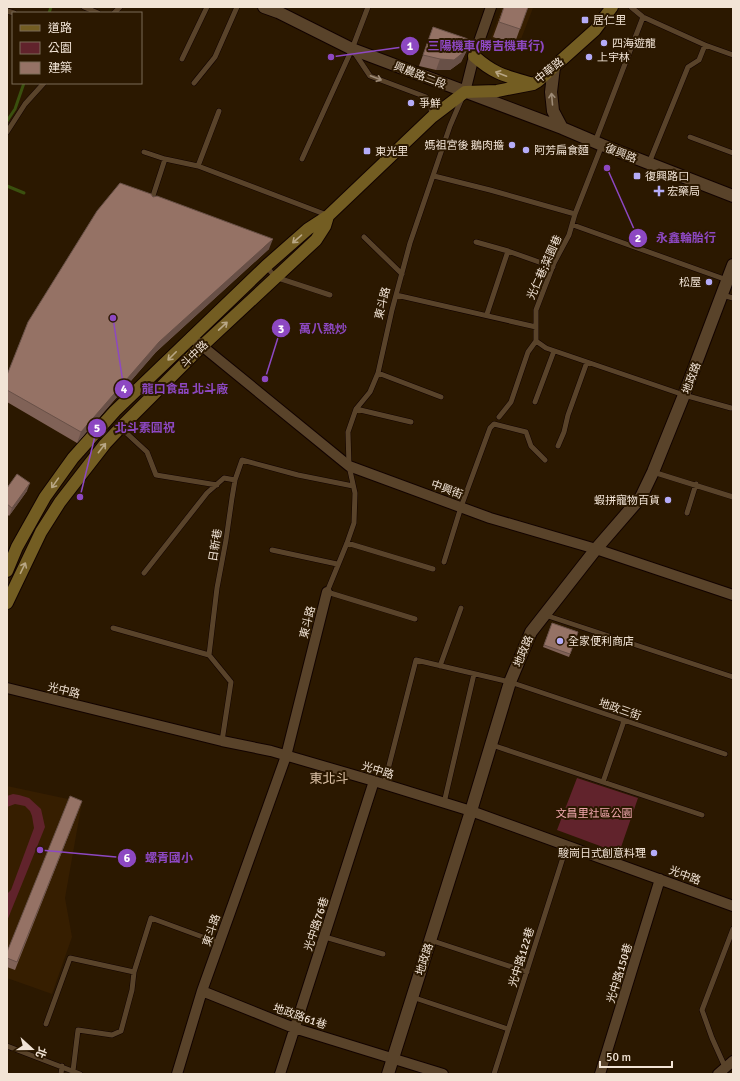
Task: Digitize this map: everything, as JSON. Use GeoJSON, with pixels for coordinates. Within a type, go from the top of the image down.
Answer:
{"type":"FeatureCollection","features":[{"type":"Feature","properties":{"kind":"main road","name":"中華路"},"geometry":{"type":"LineString","coordinates":[[465,92],[497,91],[533,84],[595,30],[612,7]]}},
{"type":"Feature","properties":{"kind":"main road"},"geometry":{"type":"LineString","coordinates":[[474,56],[486,67],[500,74],[533,84]]}},
{"type":"Feature","properties":{"kind":"main road","name":"斗中路"},"geometry":{"type":"LineString","coordinates":[[7,571],[45,497],[73,458],[115,411],[140,389],[191,337],[266,266],[308,229],[328,216],[432,117],[465,92]]}},
{"type":"Feature","properties":{"kind":"main road","name":"斗中路"},"geometry":{"type":"LineString","coordinates":[[7,603],[10,585],[41,532],[60,502],[105,444],[201,347],[316,240],[328,216]]}},
{"type":"Feature","properties":{"kind":"street","name":"興農路二段"},"geometry":{"type":"LineString","coordinates":[[264,7],[279,10],[352,49],[465,92]]}},
{"type":"Feature","properties":{"kind":"street"},"geometry":{"type":"LineString","coordinates":[[465,92],[474,56],[491,7]]}},
{"type":"Feature","properties":{"kind":"street"},"geometry":{"type":"LineString","coordinates":[[554,67],[551,92],[553,111],[562,128]]}},
{"type":"Feature","properties":{"kind":"street","name":"復興路"},"geometry":{"type":"LineString","coordinates":[[465,92],[562,128],[598,144],[733,196]]}},
{"type":"Feature","properties":{"kind":"street","name":"地政路"},"geometry":{"type":"LineString","coordinates":[[388,1074],[510,682],[531,632],[596,549],[642,497],[727,296],[727,280],[733,265]]}},
{"type":"Feature","properties":{"kind":"street","name":"中興街"},"geometry":{"type":"LineString","coordinates":[[191,337],[201,347],[349,466],[490,518],[596,549],[733,594]]}},
{"type":"Feature","properties":{"kind":"street","name":"東斗路"},"geometry":{"type":"LineString","coordinates":[[177,1074],[202,991],[286,756],[327,592]]}},
{"type":"Feature","properties":{"kind":"street","name":"光中路"},"geometry":{"type":"LineString","coordinates":[[7,688],[222,741],[271,751],[471,811],[733,906]]}},
{"type":"Feature","properties":{"kind":"street","name":"光中路76巷"},"geometry":{"type":"LineString","coordinates":[[280,1074],[374,782]]}},
{"type":"Feature","properties":{"kind":"street","name":"光中路150巷"},"geometry":{"type":"LineString","coordinates":[[600,1074],[660,879]]}},
{"type":"Feature","properties":{"kind":"street","name":"地政路61巷"},"geometry":{"type":"LineString","coordinates":[[202,991],[294,1028],[443,1074]]}},
{"type":"Feature","properties":{"kind":"lane"},"geometry":{"type":"LineString","coordinates":[[84,7],[96,12]]}},
{"type":"Feature","properties":{"kind":"lane"},"geometry":{"type":"LineString","coordinates":[[182,59],[207,7]]}},
{"type":"Feature","properties":{"kind":"lane"},"geometry":{"type":"LineString","coordinates":[[194,84],[215,57],[237,7]]}},
{"type":"Feature","properties":{"kind":"lane"},"geometry":{"type":"LineString","coordinates":[[302,159],[352,49],[368,7]]}},
{"type":"Feature","properties":{"kind":"lane"},"geometry":{"type":"LineString","coordinates":[[631,7],[643,17],[705,46],[733,55]]}},
{"type":"Feature","properties":{"kind":"lane","name":"光仁巷;菜園巷"},"geometry":{"type":"LineString","coordinates":[[536,340],[536,310],[553,266],[573,225],[575,214],[598,144],[643,17]]}},
{"type":"Feature","properties":{"kind":"lane"},"geometry":{"type":"LineString","coordinates":[[649,164],[688,67],[699,60],[705,46]]}},
{"type":"Feature","properties":{"kind":"lane","name":"興農路二段"},"geometry":{"type":"LineString","coordinates":[[352,49],[370,76],[426,97],[430,102],[432,117]]}},
{"type":"Feature","properties":{"kind":"lane"},"geometry":{"type":"LineString","coordinates":[[7,132],[25,104],[43,84]]}},
{"type":"Feature","properties":{"kind":"lane","name":"東斗路"},"geometry":{"type":"LineString","coordinates":[[327,592],[354,523],[355,492],[349,466],[348,432],[356,409],[370,392],[378,373],[410,243],[450,126],[465,92]]}},
{"type":"Feature","properties":{"kind":"lane"},"geometry":{"type":"LineString","coordinates":[[198,166],[219,110]]}},
{"type":"Feature","properties":{"kind":"lane"},"geometry":{"type":"LineString","coordinates":[[690,137],[733,153]]}},
{"type":"Feature","properties":{"kind":"lane"},"geometry":{"type":"LineString","coordinates":[[144,152],[165,159],[198,166],[328,216]]}},
{"type":"Feature","properties":{"kind":"lane"},"geometry":{"type":"LineString","coordinates":[[151,204],[165,159]]}},
{"type":"Feature","properties":{"kind":"lane"},"geometry":{"type":"LineString","coordinates":[[434,176],[575,214]]}},
{"type":"Feature","properties":{"kind":"lane"},"geometry":{"type":"LineString","coordinates":[[573,225],[727,280]]}},
{"type":"Feature","properties":{"kind":"lane"},"geometry":{"type":"LineString","coordinates":[[364,237],[402,274]]}},
{"type":"Feature","properties":{"kind":"lane"},"geometry":{"type":"LineString","coordinates":[[476,242],[553,266]]}},
{"type":"Feature","properties":{"kind":"lane"},"geometry":{"type":"LineString","coordinates":[[487,314],[508,251]]}},
{"type":"Feature","properties":{"kind":"lane"},"geometry":{"type":"LineString","coordinates":[[266,266],[275,277],[330,295]]}},
{"type":"Feature","properties":{"kind":"lane"},"geometry":{"type":"LineString","coordinates":[[396,295],[487,314],[536,327]]}},
{"type":"Feature","properties":{"kind":"lane"},"geometry":{"type":"LineString","coordinates":[[499,417],[511,402],[528,352],[536,340],[546,348],[554,351],[684,395],[731,408]]}},
{"type":"Feature","properties":{"kind":"lane"},"geometry":{"type":"LineString","coordinates":[[535,402],[554,351]]}},
{"type":"Feature","properties":{"kind":"lane"},"geometry":{"type":"LineString","coordinates":[[558,446],[587,362]]}},
{"type":"Feature","properties":{"kind":"lane"},"geometry":{"type":"LineString","coordinates":[[378,373],[441,396]]}},
{"type":"Feature","properties":{"kind":"lane"},"geometry":{"type":"LineString","coordinates":[[356,409],[411,422]]}},
{"type":"Feature","properties":{"kind":"lane"},"geometry":{"type":"LineString","coordinates":[[444,562],[461,507],[490,428],[494,424],[526,432],[531,446],[545,460]]}},
{"type":"Feature","properties":{"kind":"lane"},"geometry":{"type":"LineString","coordinates":[[120,428],[147,452],[156,475],[216,485]]}},
{"type":"Feature","properties":{"kind":"lane","name":"日新巷"},"geometry":{"type":"LineString","coordinates":[[209,655],[217,588],[235,480],[242,460],[298,475],[353,486]]}},
{"type":"Feature","properties":{"kind":"lane"},"geometry":{"type":"LineString","coordinates":[[653,472],[696,484],[733,497]]}},
{"type":"Feature","properties":{"kind":"lane"},"geometry":{"type":"LineString","coordinates":[[144,573],[207,493],[224,478],[235,480]]}},
{"type":"Feature","properties":{"kind":"lane"},"geometry":{"type":"LineString","coordinates":[[687,513],[696,484]]}},
{"type":"Feature","properties":{"kind":"lane"},"geometry":{"type":"LineString","coordinates":[[347,543],[433,569]]}},
{"type":"Feature","properties":{"kind":"lane"},"geometry":{"type":"LineString","coordinates":[[272,550],[338,564]]}},
{"type":"Feature","properties":{"kind":"lane"},"geometry":{"type":"LineString","coordinates":[[327,592],[415,619]]}},
{"type":"Feature","properties":{"kind":"lane"},"geometry":{"type":"LineString","coordinates":[[440,666],[461,608]]}},
{"type":"Feature","properties":{"kind":"lane"},"geometry":{"type":"LineString","coordinates":[[544,614],[733,677]]}},
{"type":"Feature","properties":{"kind":"lane"},"geometry":{"type":"LineString","coordinates":[[113,628],[209,655],[230,682],[222,741]]}},
{"type":"Feature","properties":{"kind":"lane","name":"地政三街"},"geometry":{"type":"LineString","coordinates":[[384,785],[416,660],[510,682],[725,754]]}},
{"type":"Feature","properties":{"kind":"lane"},"geometry":{"type":"LineString","coordinates":[[444,803],[474,674]]}},
{"type":"Feature","properties":{"kind":"lane"},"geometry":{"type":"LineString","coordinates":[[603,782],[624,721]]}},
{"type":"Feature","properties":{"kind":"lane"},"geometry":{"type":"LineString","coordinates":[[491,744],[702,815]]}},
{"type":"Feature","properties":{"kind":"lane","name":"光中路122巷"},"geometry":{"type":"LineString","coordinates":[[494,1074],[567,845]]}},
{"type":"Feature","properties":{"kind":"lane"},"geometry":{"type":"LineString","coordinates":[[74,1071],[78,1030],[112,1035],[121,1031],[132,990],[134,972],[151,918],[219,943]]}},
{"type":"Feature","properties":{"kind":"lane"},"geometry":{"type":"LineString","coordinates":[[726,1067],[712,1038],[702,1010],[733,929]]}},
{"type":"Feature","properties":{"kind":"lane"},"geometry":{"type":"LineString","coordinates":[[325,937],[383,954]]}},
{"type":"Feature","properties":{"kind":"lane"},"geometry":{"type":"LineString","coordinates":[[430,940],[527,972]]}},
{"type":"Feature","properties":{"kind":"lane"},"geometry":{"type":"LineString","coordinates":[[46,1024],[70,958],[134,972]]}},
{"type":"Feature","properties":{"kind":"lane"},"geometry":{"type":"LineString","coordinates":[[412,997],[508,1029]]}},
{"type":"Feature","properties":{"kind":"lane"},"geometry":{"type":"LineString","coordinates":[[7,1046],[80,1074]]}},
{"type":"Feature","properties":{"kind":"lane"},"geometry":{"type":"LineString","coordinates":[[61,1074],[62,1066]]}},
{"type":"Feature","properties":{"kind":"shaded area"},"geometry":{"type":"Polygon","coordinates":[[[502,7],[533,8],[518,47],[487,49],[502,7]]]}},
{"type":"Feature","properties":{"kind":"shaded area"},"geometry":{"type":"Polygon","coordinates":[[[7,786],[82,802],[65,898],[72,937],[52,994],[7,978],[7,786]]]}},
{"type":"Feature","properties":{"kind":"green space","name":"文昌里社區公園"},"geometry":{"type":"Polygon","coordinates":[[[577,778],[638,798],[619,853],[557,830],[577,778]]]}},
{"type":"Feature","properties":{"kind":"green space"},"geometry":{"type":"Polygon","coordinates":[[[13,794],[29,798],[41,809],[45,827],[7,921],[7,894],[11,890],[34,828],[30,811],[25,806],[15,804],[7,807],[7,796],[13,794]]]}},
{"type":"Feature","properties":{"kind":"building"},"geometry":{"type":"Polygon","coordinates":[[[504,7],[528,7],[520,29],[499,22],[504,7]]]}},
{"type":"Feature","properties":{"kind":"building"},"geometry":{"type":"Polygon","coordinates":[[[433,27],[471,40],[464,52],[454,60],[440,59],[423,55],[433,27]]]}},
{"type":"Feature","properties":{"kind":"building"},"geometry":{"type":"Polygon","coordinates":[[[120,183],[151,194],[153,197],[157,196],[273,239],[159,342],[81,432],[7,390],[7,375],[28,322],[97,211],[120,183]]]}},
{"type":"Feature","properties":{"kind":"building"},"geometry":{"type":"Polygon","coordinates":[[[17,474],[30,483],[12,508],[7,504],[7,488],[17,474]]]}},
{"type":"Feature","properties":{"kind":"building","name":"全家便利商店"},"geometry":{"type":"Polygon","coordinates":[[[552,623],[578,632],[570,654],[544,645],[552,623]]]}},
{"type":"Feature","properties":{"kind":"building"},"geometry":{"type":"Polygon","coordinates":[[[70,796],[82,801],[17,962],[7,958],[7,952],[70,796]]]}},
{"type":"Feature","properties":{"kind":"waterway"},"geometry":{"type":"LineString","coordinates":[[49,12],[51,7]]}},
{"type":"Feature","properties":{"kind":"waterway"},"geometry":{"type":"LineString","coordinates":[[7,121],[15,109],[24,84]]}},
{"type":"Feature","properties":{"kind":"waterway"},"geometry":{"type":"LineString","coordinates":[[7,186],[24,193]]}},
{"type":"Feature","properties":{"kind":"place","name":"居仁里"},"geometry":{"type":"Point","coordinates":[585,20]}},
{"type":"Feature","properties":{"kind":"place","name":"四海遊龍"},"geometry":{"type":"Point","coordinates":[604,43]}},
{"type":"Feature","properties":{"kind":"place","name":"三陽機車(勝吉機車行)"},"geometry":{"type":"Point","coordinates":[331,57]}},
{"type":"Feature","properties":{"kind":"place","name":"上宇林"},"geometry":{"type":"Point","coordinates":[589,57]}},
{"type":"Feature","properties":{"kind":"place","name":"爭鮮"},"geometry":{"type":"Point","coordinates":[411,103]}},
{"type":"Feature","properties":{"kind":"place","name":"媽祖宮後 鵝肉擔"},"geometry":{"type":"Point","coordinates":[512,145]}},
{"type":"Feature","properties":{"kind":"place","name":"阿芳扁食麵"},"geometry":{"type":"Point","coordinates":[526,150]}},
{"type":"Feature","properties":{"kind":"place","name":"東光里"},"geometry":{"type":"Point","coordinates":[367,151]}},
{"type":"Feature","properties":{"kind":"place","name":"永鑫輪胎行"},"geometry":{"type":"Point","coordinates":[607,168]}},
{"type":"Feature","properties":{"kind":"place","name":"復興路口"},"geometry":{"type":"Point","coordinates":[637,176]}},
{"type":"Feature","properties":{"kind":"place","name":"宏藥局"},"geometry":{"type":"Point","coordinates":[659,191]}},
{"type":"Feature","properties":{"kind":"place","name":"松屋"},"geometry":{"type":"Point","coordinates":[709,282]}},
{"type":"Feature","properties":{"kind":"place","name":"龍口食品 北斗廠"},"geometry":{"type":"Point","coordinates":[113,318]}},
{"type":"Feature","properties":{"kind":"place","name":"萬八熱炒"},"geometry":{"type":"Point","coordinates":[265,379]}},
{"type":"Feature","properties":{"kind":"place","name":"北斗素圓祝"},"geometry":{"type":"Point","coordinates":[80,497]}},
{"type":"Feature","properties":{"kind":"place","name":"蝦拼寵物百貨"},"geometry":{"type":"Point","coordinates":[668,500]}},
{"type":"Feature","properties":{"kind":"place","name":"全家便利商店"},"geometry":{"type":"Point","coordinates":[560,641]}},
{"type":"Feature","properties":{"kind":"place","name":"螺青國小"},"geometry":{"type":"Point","coordinates":[40,850]}},
{"type":"Feature","properties":{"kind":"place","name":"駿崗日式創意料理"},"geometry":{"type":"Point","coordinates":[654,853]}},
{"type":"Feature","properties":{"kind":"district","name":"東北斗"},"geometry":{"type":"Point","coordinates":[329,778]}}]}
